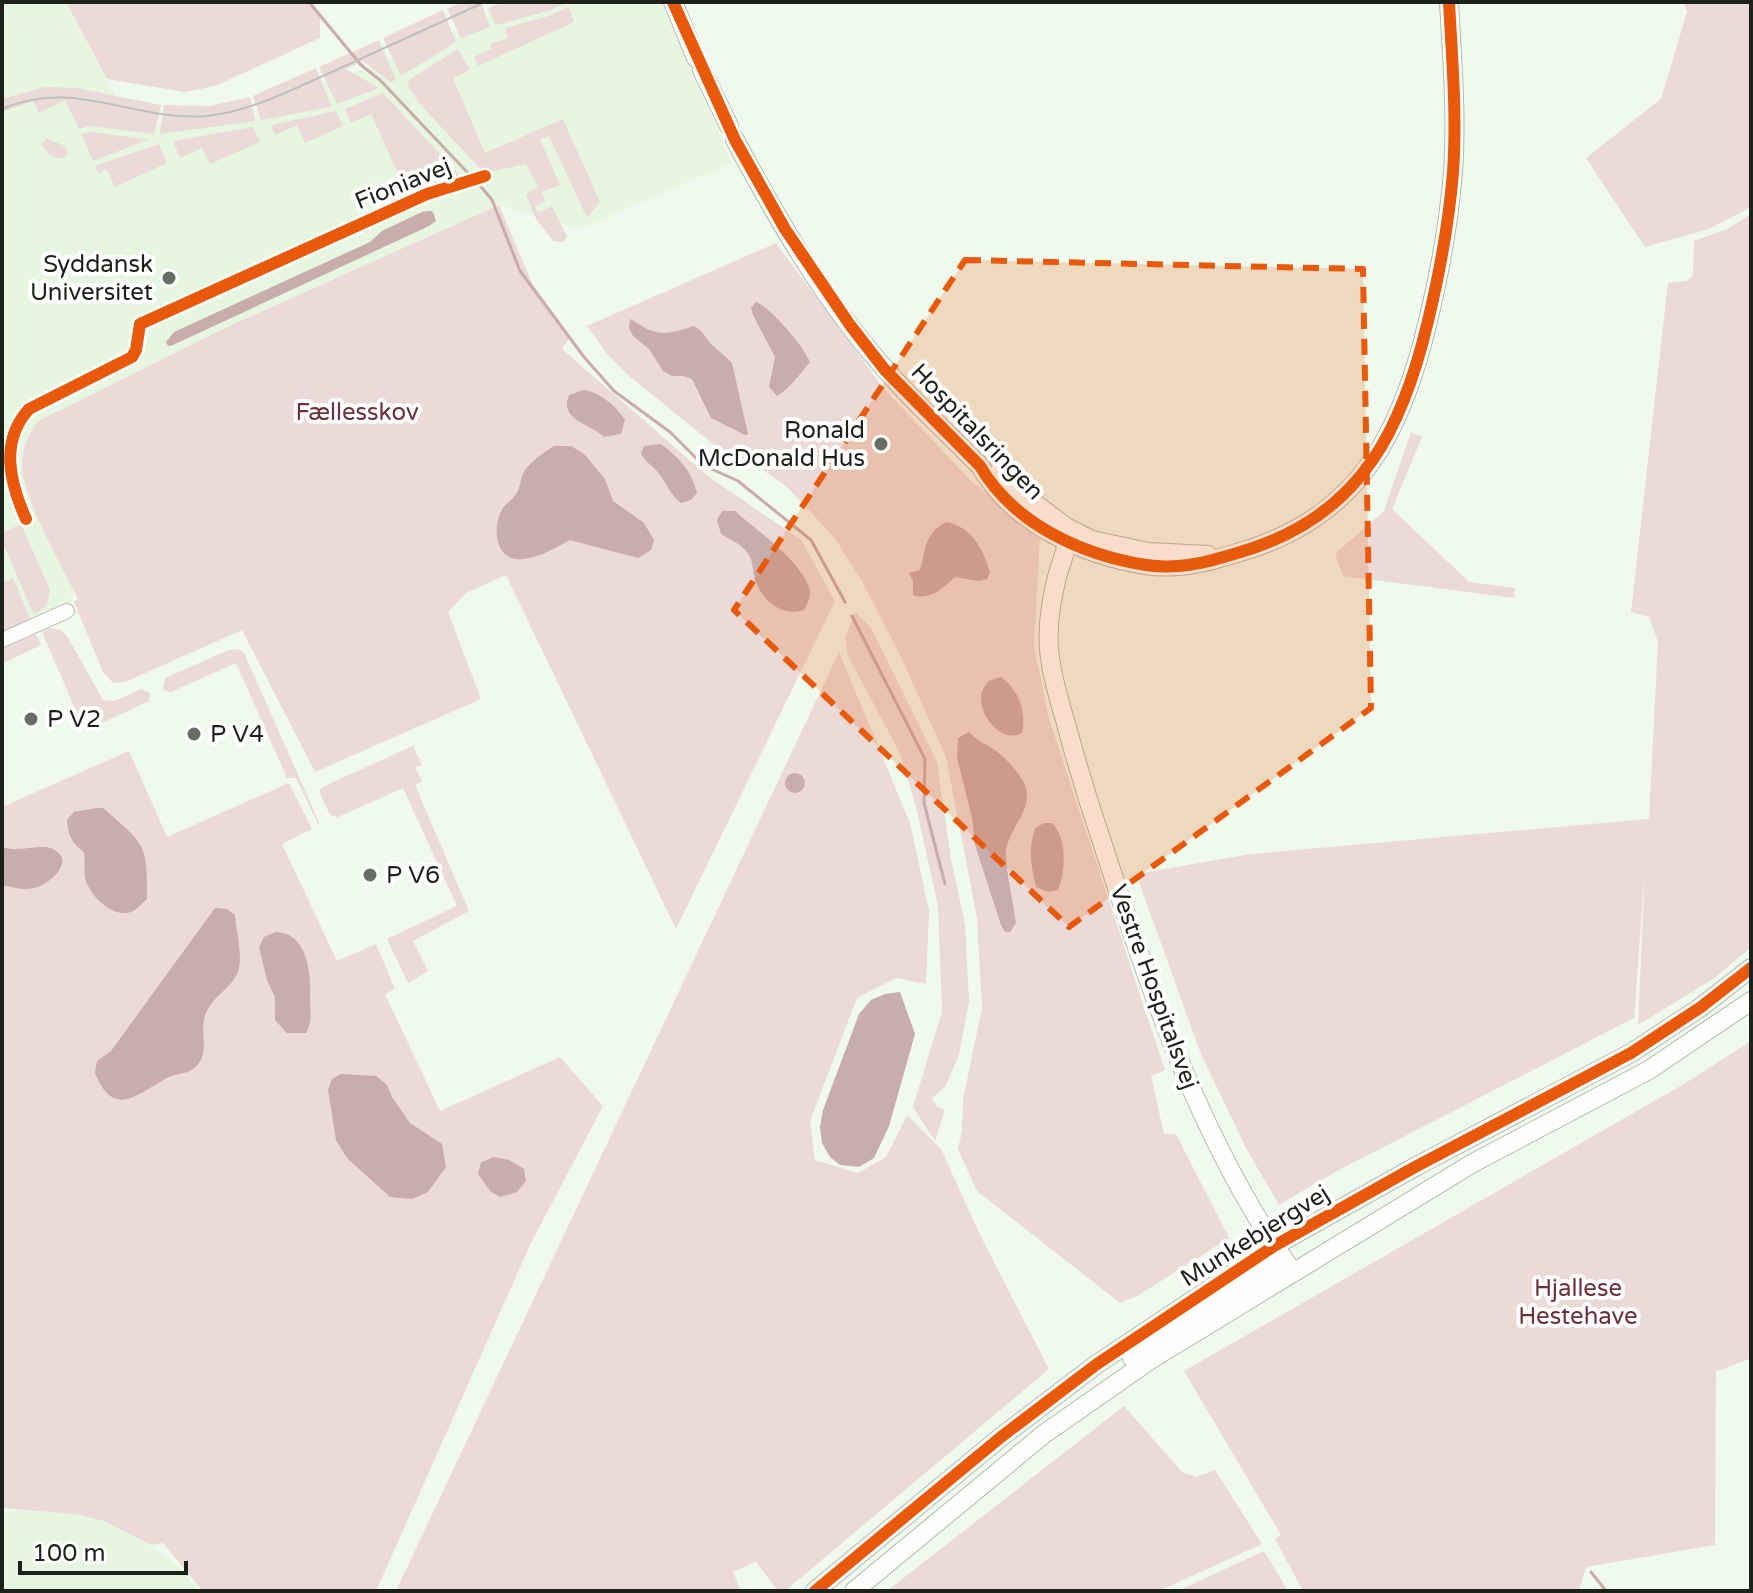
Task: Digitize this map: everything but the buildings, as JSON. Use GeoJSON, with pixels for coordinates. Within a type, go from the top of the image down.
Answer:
{"type":"FeatureCollection","features":[{"type":"Feature","properties":{"kind":"street","name":"Hospitalsringen"},"geometry":{"type":"LineString","coordinates":[[673,2],[732,133],[785,229],[850,325],[885,370],[980,466],[990,483],[1012,505],[1092,552],[1137,563],[1180,567],[1202,564],[1261,545],[1297,529],[1320,514],[1352,487],[1397,421],[1421,352],[1441,270],[1447,225],[1453,169],[1449,2]]}},
{"type":"Feature","properties":{"kind":"street","name":"Hospitalsringen"},"geometry":{"type":"LineString","coordinates":[[1064,536],[1148,552],[1219,557]]}},
{"type":"Feature","properties":{"kind":"street","name":"Vestre Hospitalsvej"},"geometry":{"type":"LineString","coordinates":[[1064,536],[1049,616],[1049,650],[1080,778],[1145,974],[1180,1066],[1233,1176],[1292,1271]]}},
{"type":"Feature","properties":{"kind":"street"},"geometry":{"type":"LineString","coordinates":[[1055,684],[1056,615],[1062,579],[1068,569],[1087,560],[1121,566],[1137,563]]}},
{"type":"Feature","properties":{"kind":"street"},"geometry":{"type":"LineString","coordinates":[[2,640],[67,611]]}},
{"type":"Feature","properties":{"kind":"street","name":"Munkebjergvej"},"geometry":{"type":"LineString","coordinates":[[815,1591],[1001,1437],[1097,1364],[1274,1246],[1415,1167],[1631,1053],[1701,1007],[1751,968]]}},
{"type":"Feature","properties":{"kind":"street","name":"Munkebjergvej"},"geometry":{"type":"LineString","coordinates":[[854,1591],[1044,1434],[1150,1360],[1473,1163],[1649,1070],[1751,1001]]}},
{"type":"Feature","properties":{"kind":"street"},"geometry":{"type":"LineString","coordinates":[[1007,1463],[1023,1439],[1059,1412],[1167,1332],[1271,1267],[1275,1261],[1274,1246]]}},
{"type":"Feature","properties":{"kind":"highlighted area"},"geometry":{"type":"Polygon","coordinates":[[[965,260],[1363,269],[1371,708],[1069,927],[734,610],[965,260]]]}},
{"type":"Feature","properties":{"kind":"shaded area","name":"Syddansk Universitet"},"geometry":{"type":"Polygon","coordinates":[[[2,2],[66,2],[130,125],[229,121],[381,63],[521,2],[661,2],[732,163],[579,229],[499,205],[225,328],[38,421],[26,439],[21,464],[28,496],[75,592],[70,595],[74,602],[2,634],[2,2]]]}},
{"type":"Feature","properties":{"kind":"shaded area"},"geometry":{"type":"Polygon","coordinates":[[[430,211],[436,221],[429,226],[168,346],[166,342],[174,332],[370,242],[382,231],[422,212],[430,211]]]}},
{"type":"Feature","properties":{"kind":"shaded area"},"geometry":{"type":"Polygon","coordinates":[[[756,302],[786,328],[810,362],[777,396],[769,387],[775,357],[753,315],[751,308],[756,302]]]}},
{"type":"Feature","properties":{"kind":"shaded area"},"geometry":{"type":"Polygon","coordinates":[[[630,319],[660,333],[694,326],[700,330],[732,363],[748,434],[711,418],[692,379],[672,376],[663,371],[649,349],[633,336],[629,328],[630,319]]]}},
{"type":"Feature","properties":{"kind":"shaded area"},"geometry":{"type":"Polygon","coordinates":[[[584,390],[602,397],[617,410],[625,420],[621,434],[604,437],[572,416],[567,403],[569,395],[584,390]]]}},
{"type":"Feature","properties":{"kind":"shaded area"},"geometry":{"type":"Polygon","coordinates":[[[661,444],[679,460],[692,478],[697,493],[691,500],[681,503],[677,500],[641,454],[644,446],[661,444]]]}},
{"type":"Feature","properties":{"kind":"shaded area"},"geometry":{"type":"Polygon","coordinates":[[[554,446],[571,446],[584,454],[605,479],[613,501],[644,523],[654,540],[651,550],[638,558],[570,540],[530,558],[514,559],[506,555],[498,542],[499,516],[517,492],[527,467],[554,446]]]}},
{"type":"Feature","properties":{"kind":"shaded area"},"geometry":{"type":"Polygon","coordinates":[[[722,511],[735,511],[797,566],[810,590],[804,610],[781,609],[764,596],[756,582],[749,555],[721,534],[717,520],[722,511]]]}},
{"type":"Feature","properties":{"kind":"shaded area"},"geometry":{"type":"Polygon","coordinates":[[[946,522],[970,534],[984,555],[990,573],[987,579],[979,581],[955,577],[931,595],[913,595],[913,581],[909,573],[920,570],[930,537],[946,522]]]}},
{"type":"Feature","properties":{"kind":"shaded area"},"geometry":{"type":"Polygon","coordinates":[[[1001,677],[1016,694],[1022,709],[1022,733],[1007,735],[1000,732],[989,721],[982,706],[982,693],[988,681],[1001,677]]]}},
{"type":"Feature","properties":{"kind":"shaded area"},"geometry":{"type":"Polygon","coordinates":[[[969,732],[1005,759],[1021,778],[1026,790],[1025,807],[1006,850],[1016,923],[1010,932],[1005,932],[1001,925],[975,845],[972,818],[957,758],[958,738],[969,732]]]}},
{"type":"Feature","properties":{"kind":"shaded area"},"geometry":{"type":"Polygon","coordinates":[[[795,773],[802,776],[805,783],[802,790],[795,793],[788,790],[785,783],[788,776],[795,773]]]}},
{"type":"Feature","properties":{"kind":"shaded area"},"geometry":{"type":"Polygon","coordinates":[[[103,808],[127,830],[141,846],[144,855],[147,899],[129,913],[106,907],[95,896],[85,878],[84,852],[70,835],[67,820],[74,812],[103,808]]]}},
{"type":"Feature","properties":{"kind":"shaded area"},"geometry":{"type":"Polygon","coordinates":[[[1052,823],[1057,829],[1064,855],[1058,890],[1048,892],[1036,887],[1031,858],[1035,828],[1052,823]]]}},
{"type":"Feature","properties":{"kind":"shaded area"},"geometry":{"type":"Polygon","coordinates":[[[2,847],[48,847],[60,854],[61,866],[53,878],[34,888],[2,885],[2,847]]]}},
{"type":"Feature","properties":{"kind":"shaded area"},"geometry":{"type":"Polygon","coordinates":[[[215,908],[227,909],[235,915],[240,963],[236,976],[206,1013],[203,1053],[199,1063],[192,1070],[167,1078],[136,1096],[118,1099],[110,1096],[95,1073],[97,1061],[111,1051],[215,908]]]}},
{"type":"Feature","properties":{"kind":"shaded area"},"geometry":{"type":"Polygon","coordinates":[[[276,932],[295,939],[308,965],[311,1010],[306,1033],[287,1033],[275,1020],[275,997],[267,980],[259,947],[264,937],[276,932]]]}},
{"type":"Feature","properties":{"kind":"shaded area"},"geometry":{"type":"Polygon","coordinates":[[[900,992],[915,1034],[889,1126],[874,1158],[859,1167],[840,1165],[830,1157],[822,1143],[820,1127],[823,1110],[859,1014],[871,1000],[900,992]]]}},
{"type":"Feature","properties":{"kind":"shaded area"},"geometry":{"type":"Polygon","coordinates":[[[341,1074],[376,1076],[387,1085],[410,1123],[442,1144],[446,1167],[428,1192],[412,1199],[390,1197],[347,1158],[336,1140],[328,1090],[332,1079],[341,1074]]]}},
{"type":"Feature","properties":{"kind":"shaded area"},"geometry":{"type":"Polygon","coordinates":[[[494,1157],[509,1160],[524,1169],[526,1181],[517,1192],[500,1197],[490,1191],[478,1174],[481,1162],[494,1157]]]}},
{"type":"Feature","properties":{"kind":"shaded area"},"geometry":{"type":"Polygon","coordinates":[[[20,1510],[75,1514],[104,1521],[129,1532],[175,1563],[199,1591],[2,1591],[2,1513],[20,1510]]]}},
{"type":"Feature","properties":{"kind":"green space"},"geometry":{"type":"Polygon","coordinates":[[[66,2],[311,2],[320,17],[320,38],[215,86],[185,92],[107,79],[66,2]]]}},
{"type":"Feature","properties":{"kind":"green space"},"geometry":{"type":"Polygon","coordinates":[[[462,2],[481,2],[490,27],[461,38],[447,9],[462,2]]]}},
{"type":"Feature","properties":{"kind":"green space"},"geometry":{"type":"Polygon","coordinates":[[[502,2],[568,2],[551,10],[496,25],[488,8],[502,2]]]}},
{"type":"Feature","properties":{"kind":"green space"},"geometry":{"type":"Polygon","coordinates":[[[1683,2],[1751,2],[1751,207],[1709,229],[1645,247],[1586,158],[1661,99],[1687,12],[1683,2]]]}},
{"type":"Feature","properties":{"kind":"green space"},"geometry":{"type":"Polygon","coordinates":[[[569,7],[574,22],[478,66],[474,57],[492,49],[490,44],[508,38],[505,28],[569,7]]]}},
{"type":"Feature","properties":{"kind":"green space"},"geometry":{"type":"Polygon","coordinates":[[[443,10],[456,42],[401,76],[383,38],[443,10]]]}},
{"type":"Feature","properties":{"kind":"green space"},"geometry":{"type":"Polygon","coordinates":[[[379,40],[396,80],[390,82],[363,61],[346,69],[379,88],[337,104],[319,67],[379,40]]]}},
{"type":"Feature","properties":{"kind":"green space"},"geometry":{"type":"Polygon","coordinates":[[[458,49],[470,70],[453,78],[485,153],[563,119],[600,202],[587,218],[549,136],[540,139],[560,185],[542,192],[545,201],[535,206],[538,213],[552,206],[567,237],[563,242],[553,241],[536,219],[526,194],[538,187],[526,164],[484,173],[408,87],[409,80],[458,49]]]}},
{"type":"Feature","properties":{"kind":"green space"},"geometry":{"type":"Polygon","coordinates":[[[316,68],[330,107],[261,120],[253,96],[316,68]]]}},
{"type":"Feature","properties":{"kind":"green space"},"geometry":{"type":"Polygon","coordinates":[[[44,87],[76,88],[161,105],[155,131],[153,134],[90,126],[79,129],[65,100],[39,113],[33,101],[2,112],[2,99],[44,87]]]}},
{"type":"Feature","properties":{"kind":"green space"},"geometry":{"type":"Polygon","coordinates":[[[383,93],[463,179],[394,205],[390,197],[405,189],[371,114],[351,123],[345,109],[383,93]]]}},
{"type":"Feature","properties":{"kind":"green space"},"geometry":{"type":"Polygon","coordinates":[[[250,97],[255,121],[160,134],[164,105],[209,106],[250,97]]]}},
{"type":"Feature","properties":{"kind":"green space"},"geometry":{"type":"Polygon","coordinates":[[[336,111],[343,126],[305,143],[297,125],[275,135],[271,125],[336,111]]]}},
{"type":"Feature","properties":{"kind":"green space"},"geometry":{"type":"Polygon","coordinates":[[[253,127],[260,142],[210,164],[202,148],[180,158],[173,141],[253,127]]]}},
{"type":"Feature","properties":{"kind":"green space"},"geometry":{"type":"Polygon","coordinates":[[[92,132],[147,140],[93,161],[81,134],[92,132]]]}},
{"type":"Feature","properties":{"kind":"green space"},"geometry":{"type":"Polygon","coordinates":[[[47,139],[63,145],[68,152],[66,157],[48,154],[41,144],[47,139]]]}},
{"type":"Feature","properties":{"kind":"green space"},"geometry":{"type":"Polygon","coordinates":[[[159,144],[167,163],[115,187],[106,169],[98,173],[95,166],[159,144]]]}},
{"type":"Feature","properties":{"kind":"green space","name":"Fællesskov"},"geometry":{"type":"Polygon","coordinates":[[[499,205],[532,283],[570,337],[562,349],[709,477],[801,540],[835,601],[676,929],[506,575],[466,593],[448,612],[481,699],[315,772],[242,630],[125,682],[113,683],[103,672],[74,602],[78,599],[27,492],[22,461],[29,435],[38,421],[225,328],[499,205]]]}},
{"type":"Feature","properties":{"kind":"green space"},"geometry":{"type":"Polygon","coordinates":[[[1751,214],[1751,947],[1716,977],[1638,1025],[1645,869],[1634,1018],[1335,1172],[1279,1205],[1247,1150],[1201,1054],[1136,874],[1251,854],[1649,819],[1658,642],[1649,617],[1631,612],[1668,283],[1687,281],[1693,276],[1694,241],[1727,229],[1751,214]]]}},
{"type":"Feature","properties":{"kind":"green space"},"geometry":{"type":"Polygon","coordinates":[[[776,243],[884,389],[972,482],[1040,535],[1034,647],[1049,719],[1165,1070],[1151,1076],[1164,1134],[1176,1134],[1229,1238],[1139,1295],[1120,1303],[977,1191],[958,1149],[963,1100],[982,1008],[977,918],[946,757],[901,657],[862,581],[834,537],[787,487],[763,470],[718,448],[628,375],[608,355],[587,326],[776,243]]]}},
{"type":"Feature","properties":{"kind":"green space"},"geometry":{"type":"Polygon","coordinates":[[[1411,432],[1422,437],[1392,509],[1469,582],[1515,588],[1514,598],[1343,576],[1335,554],[1384,511],[1411,432]]]}},
{"type":"Feature","properties":{"kind":"green space"},"geometry":{"type":"Polygon","coordinates":[[[21,524],[50,590],[47,605],[34,615],[2,541],[2,533],[21,524]]]}},
{"type":"Feature","properties":{"kind":"green space"},"geometry":{"type":"Polygon","coordinates":[[[13,578],[30,618],[2,633],[2,583],[13,578]]]}},
{"type":"Feature","properties":{"kind":"green space"},"geometry":{"type":"Polygon","coordinates":[[[855,612],[871,628],[937,762],[951,859],[965,925],[969,1002],[959,1055],[945,1087],[932,1098],[936,1106],[945,1110],[935,1141],[913,1107],[942,1012],[938,906],[916,807],[900,753],[848,656],[845,638],[855,612]]]}},
{"type":"Feature","properties":{"kind":"green space"},"geometry":{"type":"Polygon","coordinates":[[[50,628],[61,630],[67,636],[103,700],[115,701],[141,689],[150,693],[149,701],[102,723],[77,713],[42,632],[50,628]]]}},
{"type":"Feature","properties":{"kind":"green space"},"geometry":{"type":"Polygon","coordinates":[[[36,634],[41,645],[2,664],[2,648],[36,634]]]}},
{"type":"Feature","properties":{"kind":"green space"},"geometry":{"type":"Polygon","coordinates":[[[239,649],[244,653],[319,826],[296,778],[287,778],[236,663],[171,692],[163,690],[165,678],[229,650],[239,649]]]}},
{"type":"Feature","properties":{"kind":"green space"},"geometry":{"type":"Polygon","coordinates":[[[839,652],[910,823],[929,911],[926,984],[896,978],[857,998],[810,1121],[815,1160],[858,1173],[886,1157],[907,1115],[941,1149],[980,1235],[1049,1369],[785,1591],[778,1591],[756,1562],[733,1572],[741,1591],[396,1591],[839,652]]]}},
{"type":"Feature","properties":{"kind":"green space"},"geometry":{"type":"Polygon","coordinates":[[[413,746],[422,765],[415,767],[422,781],[415,785],[469,911],[413,941],[428,971],[408,983],[387,939],[457,906],[403,788],[338,817],[330,815],[319,791],[413,746]]]}},
{"type":"Feature","properties":{"kind":"green space"},"geometry":{"type":"Polygon","coordinates":[[[129,751],[167,837],[289,783],[312,829],[282,844],[337,961],[376,944],[395,989],[385,994],[440,1111],[560,1057],[603,1106],[530,1245],[376,1591],[203,1591],[163,1543],[151,1545],[104,1521],[75,1514],[2,1508],[2,807],[129,751]]]}},
{"type":"Feature","properties":{"kind":"green space","name":"Hjallese Hestehave"},"geometry":{"type":"Polygon","coordinates":[[[1751,1041],[1751,1358],[1716,1372],[1715,1545],[1586,1567],[1579,1591],[1303,1591],[1275,1539],[1281,1535],[1184,1371],[1684,1084],[1751,1041]]]}},
{"type":"Feature","properties":{"kind":"green space"},"geometry":{"type":"Polygon","coordinates":[[[1124,1406],[1182,1472],[1196,1477],[1215,1470],[1262,1544],[1159,1591],[887,1591],[1124,1406]]]}},
{"type":"Feature","properties":{"kind":"green space"},"geometry":{"type":"Polygon","coordinates":[[[1264,1551],[1288,1591],[1177,1591],[1264,1551]]]}},
{"type":"Feature","properties":{"kind":"waterway"},"geometry":{"type":"LineString","coordinates":[[309,2],[361,65],[380,80],[492,200],[520,271],[584,357],[614,391],[670,432],[703,465],[738,481],[811,540],[845,602]]}},
{"type":"Feature","properties":{"kind":"waterway"},"geometry":{"type":"LineString","coordinates":[[852,616],[925,759],[924,803],[945,884]]}},
{"type":"Feature","properties":{"kind":"waterway"},"geometry":{"type":"LineString","coordinates":[[1591,1572],[1606,1591]]}},
{"type":"Feature","properties":{"kind":"tram line"},"geometry":{"type":"LineString","coordinates":[[2,109],[28,100],[54,97],[180,116],[224,113],[288,92],[485,2]]}},
{"type":"Feature","properties":{"kind":"cycle path"},"geometry":{"type":"LineString","coordinates":[[673,2],[735,140],[785,229],[850,325],[885,370],[980,466],[1011,505],[1031,520],[1074,545],[1122,560],[1160,566],[1214,560],[1291,532],[1323,512],[1350,488],[1391,430],[1418,360],[1444,246],[1453,172],[1454,130],[1449,2]]}},
{"type":"Feature","properties":{"kind":"cycle path","name":"Fioniavej"},"geometry":{"type":"LineString","coordinates":[[26,519],[15,490],[10,462],[14,434],[20,421],[29,409],[132,357],[140,324],[427,194],[485,176]]}},
{"type":"Feature","properties":{"kind":"cycle path"},"geometry":{"type":"LineString","coordinates":[[815,1591],[1001,1437],[1097,1364],[1274,1246],[1415,1167],[1631,1053],[1701,1007],[1751,968]]}},
{"type":"Feature","properties":{"kind":"place","name":"Syddansk Universitet"},"geometry":{"type":"Point","coordinates":[169,278]}},
{"type":"Feature","properties":{"kind":"place","name":"Ronald McDonald Hus"},"geometry":{"type":"Point","coordinates":[881,444]}},
{"type":"Feature","properties":{"kind":"place","name":"P V2"},"geometry":{"type":"Point","coordinates":[31,719]}},
{"type":"Feature","properties":{"kind":"place","name":"P V4"},"geometry":{"type":"Point","coordinates":[194,734]}},
{"type":"Feature","properties":{"kind":"place","name":"P V6"},"geometry":{"type":"Point","coordinates":[370,875]}}]}
